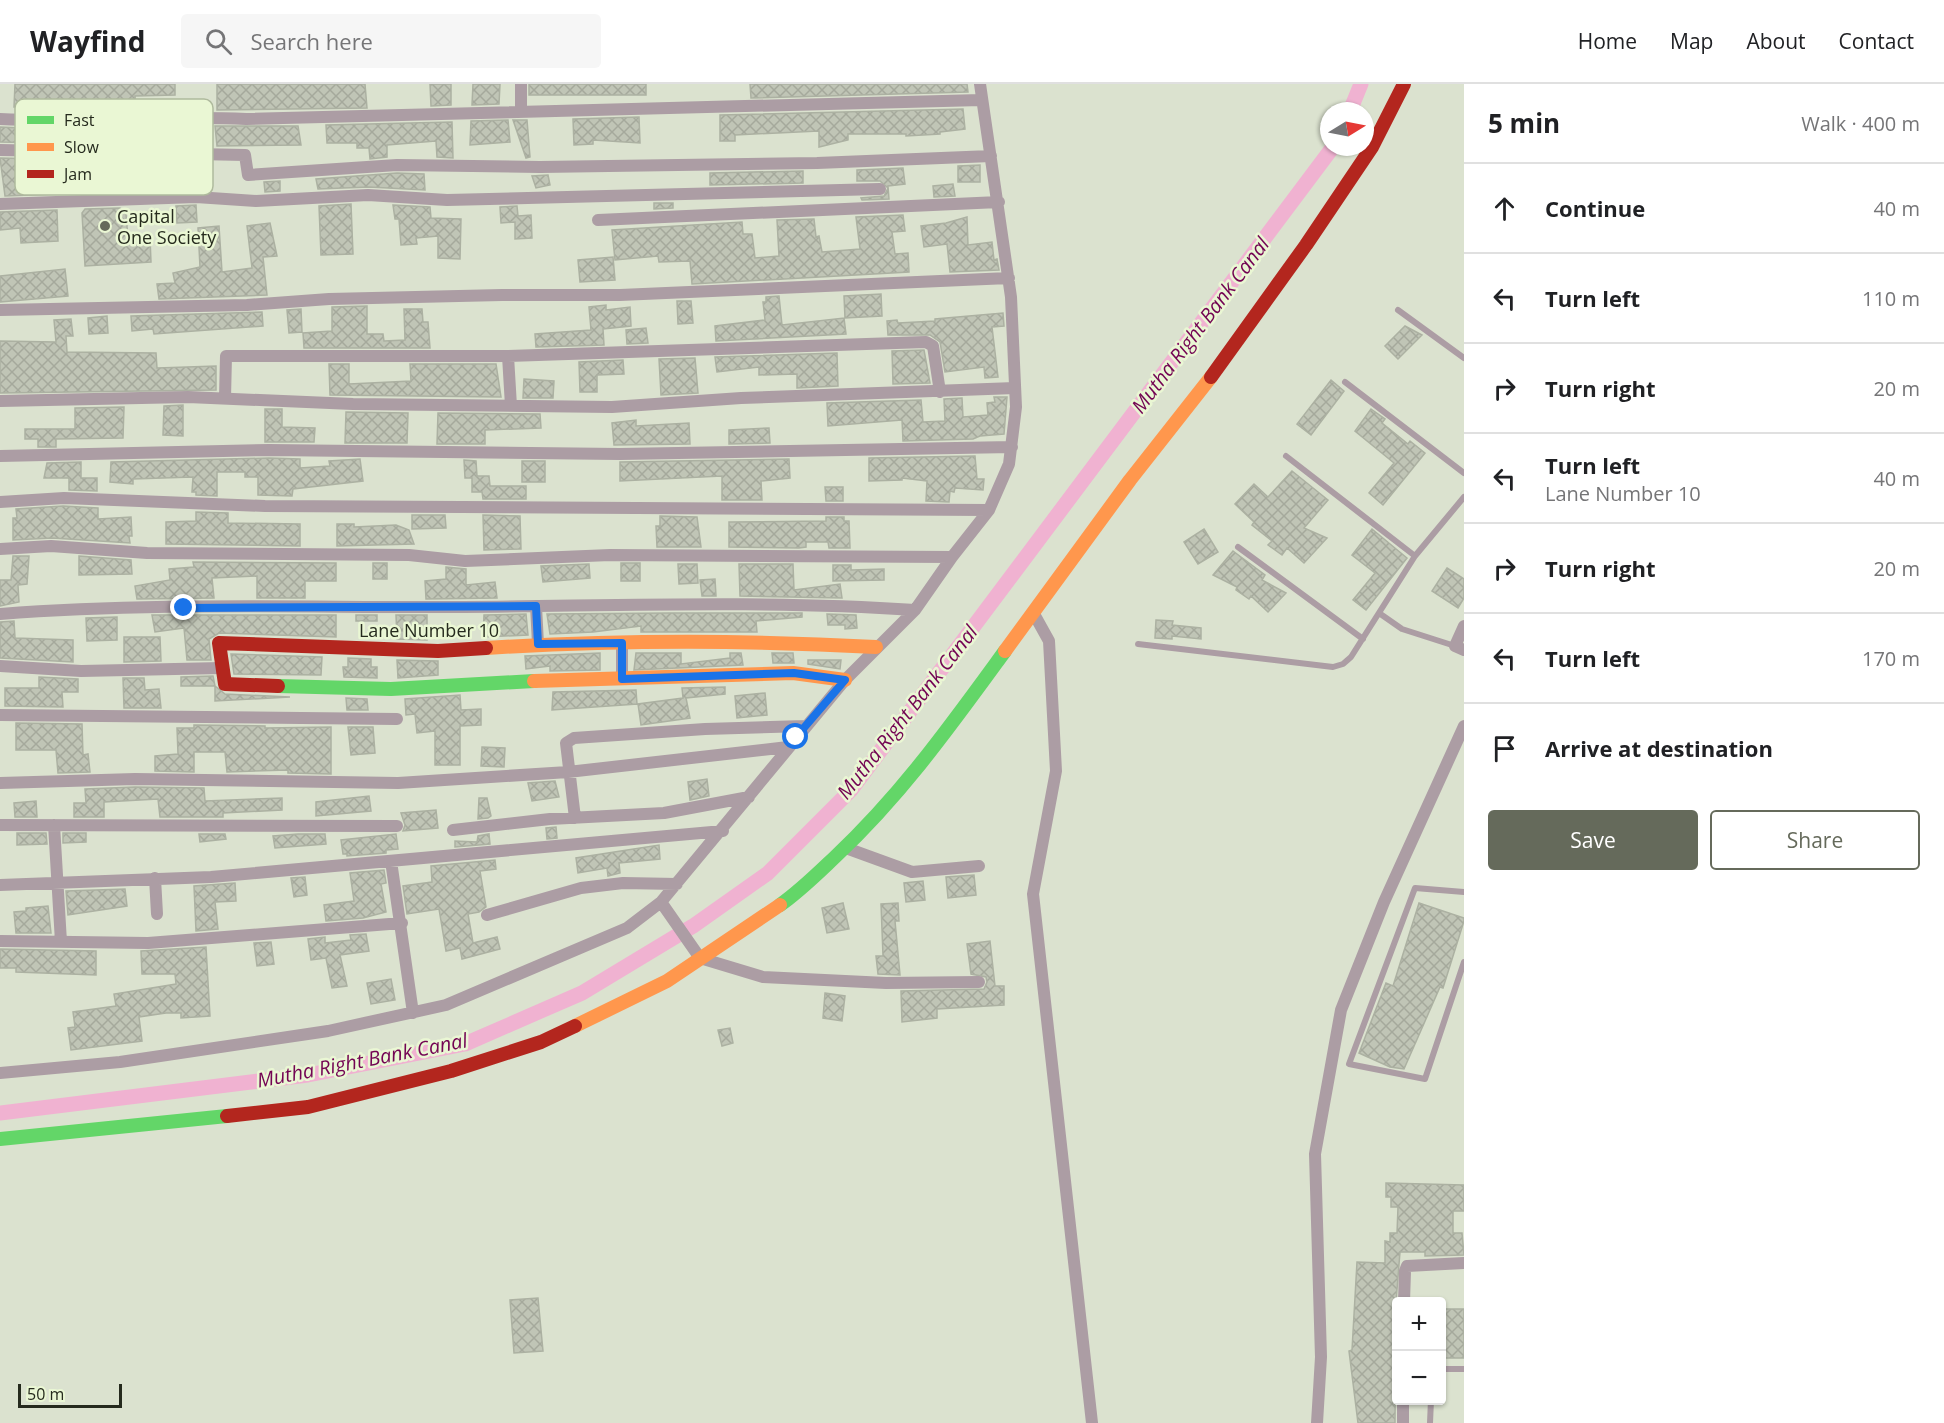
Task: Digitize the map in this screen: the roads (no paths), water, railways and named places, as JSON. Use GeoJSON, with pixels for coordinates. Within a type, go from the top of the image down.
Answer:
{"type":"FeatureCollection","features":[{"type":"Feature","properties":{"kind":"street"},"geometry":{"type":"LineString","coordinates":[[521,84],[521,112]]}},
{"type":"Feature","properties":{"kind":"street"},"geometry":{"type":"LineString","coordinates":[[0,1072],[120,1062],[328,1032],[446,1005],[627,928],[661,902],[723,831],[788,747],[845,680],[915,610],[989,510],[1009,464],[1015,388],[1009,278],[980,84]]}},
{"type":"Feature","properties":{"kind":"street"},"geometry":{"type":"LineString","coordinates":[[0,1138],[66,1134],[308,1107],[451,1071],[541,1042],[667,981],[695,952],[796,894],[846,848],[915,774],[1130,480],[1207,382],[1338,198],[1387,123],[1404,84]]}},
{"type":"Feature","properties":{"kind":"street"},"geometry":{"type":"LineString","coordinates":[[213,118],[246,119],[981,100]]}},
{"type":"Feature","properties":{"kind":"street"},"geometry":{"type":"LineString","coordinates":[[0,119],[15,119]]}},
{"type":"Feature","properties":{"kind":"street"},"geometry":{"type":"LineString","coordinates":[[0,150],[15,150]]}},
{"type":"Feature","properties":{"kind":"street"},"geometry":{"type":"LineString","coordinates":[[213,154],[245,155],[248,175],[397,165],[540,167],[817,163],[992,156]]}},
{"type":"Feature","properties":{"kind":"street"},"geometry":{"type":"LineString","coordinates":[[0,204],[196,197],[256,201],[368,195],[447,200],[879,189]]}},
{"type":"Feature","properties":{"kind":"street"},"geometry":{"type":"LineString","coordinates":[[598,220],[999,202]]}},
{"type":"Feature","properties":{"kind":"street"},"geometry":{"type":"LineString","coordinates":[[0,310],[247,305],[433,297],[620,295],[1009,278]]}},
{"type":"Feature","properties":{"kind":"street"},"geometry":{"type":"LineString","coordinates":[[225,398],[225,356],[508,356],[926,342],[933,346],[940,392]]}},
{"type":"Feature","properties":{"kind":"street"},"geometry":{"type":"LineString","coordinates":[[508,356],[511,406]]}},
{"type":"Feature","properties":{"kind":"street"},"geometry":{"type":"LineString","coordinates":[[0,401],[188,397],[354,404],[612,407],[741,398],[1015,388]]}},
{"type":"Feature","properties":{"kind":"street"},"geometry":{"type":"LineString","coordinates":[[0,456],[151,455],[269,450],[620,454],[1012,447]]}},
{"type":"Feature","properties":{"kind":"street"},"geometry":{"type":"LineString","coordinates":[[0,502],[64,498],[265,506],[989,510]]}},
{"type":"Feature","properties":{"kind":"street"},"geometry":{"type":"LineString","coordinates":[[0,549],[51,546],[147,553],[409,555],[465,561],[610,555],[952,557]]}},
{"type":"Feature","properties":{"kind":"street"},"geometry":{"type":"LineString","coordinates":[[0,614],[78,608],[788,604],[915,610]]}},
{"type":"Feature","properties":{"kind":"street"},"geometry":{"type":"LineString","coordinates":[[536,606],[538,644]]}},
{"type":"Feature","properties":{"kind":"street"},"geometry":{"type":"LineString","coordinates":[[1034,614],[1049,641],[1056,771],[1033,894],[1092,1423]]}},
{"type":"Feature","properties":{"kind":"street"},"geometry":{"type":"LineString","coordinates":[[1459,648],[1464,626]]}},
{"type":"Feature","properties":{"kind":"street","name":"Lane Number 10"},"geometry":{"type":"LineString","coordinates":[[222,668],[219,644],[438,651],[538,644],[622,643],[781,642],[876,647]]}},
{"type":"Feature","properties":{"kind":"street"},"geometry":{"type":"LineString","coordinates":[[622,643],[622,679]]}},
{"type":"Feature","properties":{"kind":"street"},"geometry":{"type":"LineString","coordinates":[[0,666],[81,671],[222,668],[225,684],[391,689],[490,682],[794,673],[845,680]]}},
{"type":"Feature","properties":{"kind":"street"},"geometry":{"type":"LineString","coordinates":[[0,715],[397,719]]}},
{"type":"Feature","properties":{"kind":"street"},"geometry":{"type":"LineString","coordinates":[[575,818],[566,743],[574,738],[705,729],[805,726]]}},
{"type":"Feature","properties":{"kind":"street"},"geometry":{"type":"LineString","coordinates":[[1317,1423],[1322,1357],[1315,1154],[1341,1010],[1384,902],[1464,726]]}},
{"type":"Feature","properties":{"kind":"street"},"geometry":{"type":"LineString","coordinates":[[0,783],[135,779],[379,784],[568,772],[788,747]]}},
{"type":"Feature","properties":{"kind":"street"},"geometry":{"type":"LineString","coordinates":[[453,830],[575,818],[664,813],[749,797]]}},
{"type":"Feature","properties":{"kind":"street"},"geometry":{"type":"LineString","coordinates":[[0,825],[397,826]]}},
{"type":"Feature","properties":{"kind":"street"},"geometry":{"type":"LineString","coordinates":[[54,825],[61,942]]}},
{"type":"Feature","properties":{"kind":"street"},"geometry":{"type":"LineString","coordinates":[[0,885],[211,877],[723,831]]}},
{"type":"Feature","properties":{"kind":"street"},"geometry":{"type":"LineString","coordinates":[[846,848],[912,872],[980,866]]}},
{"type":"Feature","properties":{"kind":"street"},"geometry":{"type":"LineString","coordinates":[[391,861],[402,923],[413,1013]]}},
{"type":"Feature","properties":{"kind":"street"},"geometry":{"type":"LineString","coordinates":[[155,878],[157,914]]}},
{"type":"Feature","properties":{"kind":"street"},"geometry":{"type":"LineString","coordinates":[[487,915],[581,888],[623,883],[677,884]]}},
{"type":"Feature","properties":{"kind":"street"},"geometry":{"type":"LineString","coordinates":[[661,902],[695,952],[776,979],[886,983],[979,982]]}},
{"type":"Feature","properties":{"kind":"street"},"geometry":{"type":"LineString","coordinates":[[0,941],[148,943],[402,923]]}},
{"type":"Feature","properties":{"kind":"street"},"geometry":{"type":"LineString","coordinates":[[1404,1297],[1407,1266],[1464,1263]]}},
{"type":"Feature","properties":{"kind":"street"},"geometry":{"type":"LineString","coordinates":[[1403,1405],[1403,1423]]}},
{"type":"Feature","properties":{"kind":"lane"},"geometry":{"type":"LineString","coordinates":[[1398,310],[1464,358]]}},
{"type":"Feature","properties":{"kind":"lane"},"geometry":{"type":"LineString","coordinates":[[1345,382],[1464,473]]}},
{"type":"Feature","properties":{"kind":"lane"},"geometry":{"type":"LineString","coordinates":[[1286,456],[1415,556]]}},
{"type":"Feature","properties":{"kind":"lane"},"geometry":{"type":"LineString","coordinates":[[1137,644],[1333,667],[1343,664],[1351,657],[1363,639],[1415,556],[1464,497]]}},
{"type":"Feature","properties":{"kind":"lane"},"geometry":{"type":"LineString","coordinates":[[1238,547],[1363,639]]}},
{"type":"Feature","properties":{"kind":"lane"},"geometry":{"type":"LineString","coordinates":[[1379,613],[1402,629],[1459,648]]}},
{"type":"Feature","properties":{"kind":"lane"},"geometry":{"type":"LineString","coordinates":[[1464,892],[1414,888],[1349,1064],[1425,1080],[1464,962]]}},
{"type":"Feature","properties":{"kind":"lane"},"geometry":{"type":"LineString","coordinates":[[1446,1369],[1464,1369]]}},
{"type":"Feature","properties":{"kind":"lane"},"geometry":{"type":"LineString","coordinates":[[1430,1423],[1431,1405]]}},
{"type":"Feature","properties":{"kind":"waterway","name":"Mutha Right Bank Canal"},"geometry":{"type":"LineString","coordinates":[[1354,102],[1361,84]]}},
{"type":"Feature","properties":{"kind":"waterway","name":"Mutha Right Bank Canal"},"geometry":{"type":"LineString","coordinates":[[0,1113],[308,1075],[465,1044],[582,993],[693,926],[768,873],[851,790],[1326,156]]}},
{"type":"Feature","properties":{"kind":"place","name":"Capital One Society"},"geometry":{"type":"Point","coordinates":[105,226]}}]}
